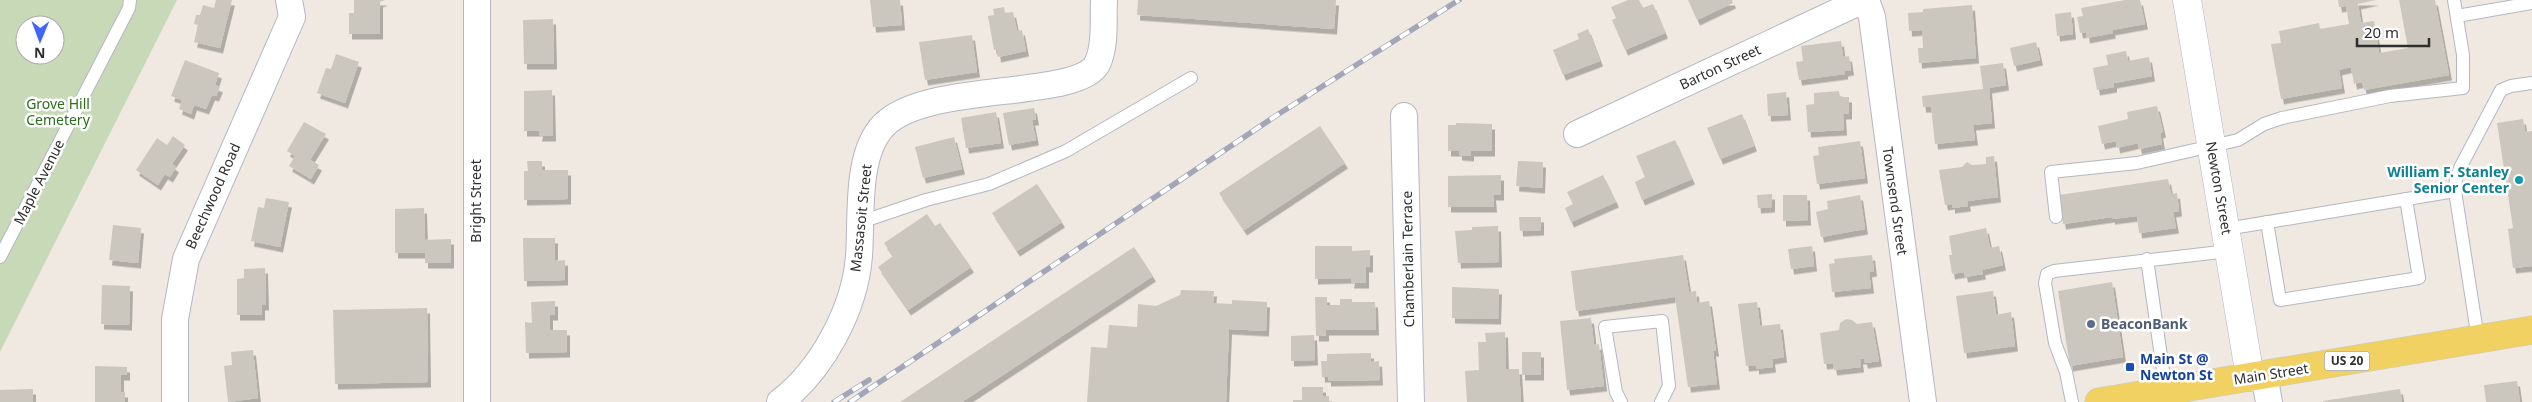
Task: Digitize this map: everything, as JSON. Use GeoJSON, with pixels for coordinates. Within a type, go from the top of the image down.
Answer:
{"type":"FeatureCollection","features":[{"type":"Feature","properties":{"kind":"main road","name":"Newton Street"},"geometry":{"type":"LineString","coordinates":[[2187,0],[2228,240],[2257,376]]}},
{"type":"Feature","properties":{"kind":"main road","name":"Main Street"},"geometry":{"type":"LineString","coordinates":[[2111,401],[2532,330]]}},
{"type":"Feature","properties":{"kind":"street","name":"Beechwood Road"},"geometry":{"type":"LineString","coordinates":[[175,402],[175,319],[186,259],[292,18],[289,0]]}},
{"type":"Feature","properties":{"kind":"street","name":"Bright Street"},"geometry":{"type":"LineString","coordinates":[[477,0],[477,402]]}},
{"type":"Feature","properties":{"kind":"street","name":"Massasoit Street"},"geometry":{"type":"LineString","coordinates":[[780,402],[795,389],[813,367],[840,322],[855,279],[866,165],[872,143],[884,125],[900,112],[919,105],[994,90],[1050,86],[1086,74],[1096,66],[1100,53],[1104,0]]}},
{"type":"Feature","properties":{"kind":"street","name":"Barton Street"},"geometry":{"type":"LineString","coordinates":[[1576,134],[1864,0]]}},
{"type":"Feature","properties":{"kind":"street","name":"Townsend Street"},"geometry":{"type":"LineString","coordinates":[[1864,0],[1872,17],[1923,402]]}},
{"type":"Feature","properties":{"kind":"street","name":"Chamberlain Terrace"},"geometry":{"type":"LineString","coordinates":[[1404,116],[1411,402]]}},
{"type":"Feature","properties":{"kind":"street"},"geometry":{"type":"LineString","coordinates":[[2257,376],[2269,402]]}},
{"type":"Feature","properties":{"kind":"lane","name":"Maple Avenue"},"geometry":{"type":"LineString","coordinates":[[0,257],[129,8],[130,0]]}},
{"type":"Feature","properties":{"kind":"lane"},"geometry":{"type":"LineString","coordinates":[[2056,217],[2051,172],[2129,164],[2238,140],[2264,124],[2282,118],[2390,96],[2463,88],[2463,55],[2454,0]]}},
{"type":"Feature","properties":{"kind":"lane"},"geometry":{"type":"LineString","coordinates":[[2457,16],[2532,3]]}},
{"type":"Feature","properties":{"kind":"lane"},"geometry":{"type":"LineString","coordinates":[[861,222],[926,200],[998,181],[1066,151],[1191,78]]}},
{"type":"Feature","properties":{"kind":"lane"},"geometry":{"type":"LineString","coordinates":[[2478,339],[2455,192],[2458,172],[2498,94],[2506,87],[2532,83]]}},
{"type":"Feature","properties":{"kind":"lane"},"geometry":{"type":"LineString","coordinates":[[2072,402],[2066,372],[2055,343],[2045,283],[2046,274],[2054,271],[2147,259],[2228,240],[2267,222],[2455,192]]}},
{"type":"Feature","properties":{"kind":"lane"},"geometry":{"type":"LineString","coordinates":[[2267,222],[2280,300],[2418,278],[2406,199]]}},
{"type":"Feature","properties":{"kind":"lane"},"geometry":{"type":"LineString","coordinates":[[2147,259],[2166,391]]}},
{"type":"Feature","properties":{"kind":"lane"},"geometry":{"type":"LineString","coordinates":[[1622,402],[1616,392],[1605,327],[1662,321],[1669,386],[1661,402]]}},
{"type":"Feature","properties":{"kind":"green space","name":"Grove Hill Cemetery"},"geometry":{"type":"Polygon","coordinates":[[[0,0],[177,0],[0,352],[0,0]]]}},
{"type":"Feature","properties":{"kind":"building"},"geometry":{"type":"Polygon","coordinates":[[[216,0],[232,0],[220,48],[194,42],[198,25],[194,24],[196,15],[200,15],[203,5],[214,8],[216,0]]]}},
{"type":"Feature","properties":{"kind":"building"},"geometry":{"type":"Polygon","coordinates":[[[354,0],[385,0],[380,2],[380,34],[349,34],[349,13],[354,13],[354,0]]]}},
{"type":"Feature","properties":{"kind":"building"},"geometry":{"type":"Polygon","coordinates":[[[870,0],[900,0],[902,25],[873,27],[870,0]]]}},
{"type":"Feature","properties":{"kind":"building"},"geometry":{"type":"Polygon","coordinates":[[[1138,0],[1336,0],[1334,29],[1137,15],[1138,0]]]}},
{"type":"Feature","properties":{"kind":"building"},"geometry":{"type":"Polygon","coordinates":[[[1628,0],[1639,0],[1643,8],[1653,4],[1665,33],[1625,50],[1612,20],[1616,18],[1611,7],[1628,0]]]}},
{"type":"Feature","properties":{"kind":"building"},"geometry":{"type":"Polygon","coordinates":[[[1688,0],[1732,0],[1733,3],[1697,20],[1688,0]]]}},
{"type":"Feature","properties":{"kind":"building"},"geometry":{"type":"Polygon","coordinates":[[[2125,0],[2140,0],[2145,24],[2112,30],[2113,33],[2087,38],[2086,32],[2080,33],[2077,17],[2083,16],[2081,8],[2125,0]]]}},
{"type":"Feature","properties":{"kind":"building"},"geometry":{"type":"Polygon","coordinates":[[[2338,0],[2376,0],[2358,4],[2361,23],[2374,21],[2379,53],[2408,48],[2399,0],[2435,0],[2449,75],[2364,90],[2362,82],[2354,84],[2351,67],[2339,70],[2342,88],[2281,99],[2271,44],[2281,43],[2279,31],[2319,23],[2320,29],[2349,24],[2346,6],[2339,7],[2338,0]]]}},
{"type":"Feature","properties":{"kind":"building"},"geometry":{"type":"Polygon","coordinates":[[[1972,5],[1976,58],[1919,63],[1918,48],[1923,48],[1922,30],[1909,31],[1908,13],[1923,12],[1923,9],[1972,5]]]}},
{"type":"Feature","properties":{"kind":"building"},"geometry":{"type":"Polygon","coordinates":[[[1004,7],[1005,13],[1013,12],[1017,31],[1022,30],[1026,51],[998,57],[997,49],[994,50],[988,16],[994,15],[993,9],[1004,7]]]}},
{"type":"Feature","properties":{"kind":"building"},"geometry":{"type":"Polygon","coordinates":[[[2071,12],[2073,34],[2057,36],[2055,14],[2071,12]]]}},
{"type":"Feature","properties":{"kind":"building"},"geometry":{"type":"Polygon","coordinates":[[[553,19],[554,64],[524,64],[523,20],[553,19]]]}},
{"type":"Feature","properties":{"kind":"building"},"geometry":{"type":"Polygon","coordinates":[[[1588,29],[1600,61],[1563,75],[1553,50],[1579,39],[1577,34],[1588,29]]]}},
{"type":"Feature","properties":{"kind":"building"},"geometry":{"type":"Polygon","coordinates":[[[972,35],[977,72],[925,80],[919,42],[972,35]]]}},
{"type":"Feature","properties":{"kind":"building"},"geometry":{"type":"Polygon","coordinates":[[[1841,41],[1843,57],[1849,56],[1851,70],[1845,71],[1845,74],[1799,80],[1796,62],[1803,61],[1801,46],[1841,41]]]}},
{"type":"Feature","properties":{"kind":"building"},"geometry":{"type":"Polygon","coordinates":[[[2036,42],[2040,60],[2014,66],[2010,48],[2036,42]]]}},
{"type":"Feature","properties":{"kind":"building"},"geometry":{"type":"Polygon","coordinates":[[[2126,51],[2128,61],[2149,57],[2152,76],[2114,83],[2114,87],[2097,90],[2093,68],[2108,65],[2106,55],[2126,51]]]}},
{"type":"Feature","properties":{"kind":"building"},"geometry":{"type":"Polygon","coordinates":[[[336,54],[359,62],[345,103],[317,93],[326,68],[331,69],[336,54]]]}},
{"type":"Feature","properties":{"kind":"building"},"geometry":{"type":"Polygon","coordinates":[[[185,60],[219,73],[215,85],[220,87],[216,96],[212,95],[206,109],[194,105],[191,114],[179,109],[182,100],[171,96],[185,60]]]}},
{"type":"Feature","properties":{"kind":"building"},"geometry":{"type":"Polygon","coordinates":[[[2003,63],[2006,85],[1989,88],[1992,123],[1973,125],[1975,140],[1935,144],[1931,107],[1923,107],[1922,96],[1983,89],[1980,66],[2003,63]]]}},
{"type":"Feature","properties":{"kind":"building"},"geometry":{"type":"Polygon","coordinates":[[[552,90],[553,136],[539,136],[540,131],[524,131],[524,91],[552,90]]]}},
{"type":"Feature","properties":{"kind":"building"},"geometry":{"type":"Polygon","coordinates":[[[1839,91],[1840,97],[1849,97],[1849,114],[1843,114],[1844,130],[1808,132],[1806,105],[1814,104],[1814,93],[1839,91]]]}},
{"type":"Feature","properties":{"kind":"building"},"geometry":{"type":"Polygon","coordinates":[[[1786,92],[1788,115],[1768,116],[1767,94],[1786,92]]]}},
{"type":"Feature","properties":{"kind":"building"},"geometry":{"type":"Polygon","coordinates":[[[2157,106],[2163,132],[2160,133],[2162,144],[2139,149],[2138,143],[2117,148],[2116,141],[2102,144],[2098,126],[2128,119],[2127,112],[2157,106]]]}},
{"type":"Feature","properties":{"kind":"building"},"geometry":{"type":"Polygon","coordinates":[[[1034,108],[1036,120],[1032,120],[1036,140],[1009,145],[1003,113],[1034,108]]]}},
{"type":"Feature","properties":{"kind":"building"},"geometry":{"type":"Polygon","coordinates":[[[996,112],[1001,143],[966,148],[961,118],[996,112]]]}},
{"type":"Feature","properties":{"kind":"building"},"geometry":{"type":"Polygon","coordinates":[[[1742,114],[1754,146],[1720,159],[1707,128],[1742,114]]]}},
{"type":"Feature","properties":{"kind":"building","name":"William F. Stanley Senior Center"},"geometry":{"type":"Polygon","coordinates":[[[2523,119],[2525,132],[2532,131],[2532,266],[2513,268],[2508,229],[2513,228],[2497,123],[2523,119]]]}},
{"type":"Feature","properties":{"kind":"building"},"geometry":{"type":"Polygon","coordinates":[[[304,122],[326,134],[310,160],[319,165],[311,179],[289,166],[295,156],[287,151],[304,122]]]}},
{"type":"Feature","properties":{"kind":"building"},"geometry":{"type":"Polygon","coordinates":[[[1456,123],[1492,124],[1492,151],[1471,151],[1471,156],[1459,155],[1459,151],[1448,151],[1448,125],[1456,125],[1456,123]]]}},
{"type":"Feature","properties":{"kind":"building"},"geometry":{"type":"Polygon","coordinates":[[[1320,126],[1345,163],[1244,230],[1219,193],[1320,126]]]}},
{"type":"Feature","properties":{"kind":"building"},"geometry":{"type":"Polygon","coordinates":[[[173,136],[185,145],[172,164],[176,167],[170,177],[165,174],[158,185],[136,170],[157,138],[167,145],[173,136]]]}},
{"type":"Feature","properties":{"kind":"building"},"geometry":{"type":"Polygon","coordinates":[[[954,137],[962,169],[923,178],[915,147],[954,137]]]}},
{"type":"Feature","properties":{"kind":"building"},"geometry":{"type":"Polygon","coordinates":[[[1675,140],[1692,179],[1642,200],[1635,182],[1645,177],[1636,156],[1675,140]]]}},
{"type":"Feature","properties":{"kind":"building"},"geometry":{"type":"Polygon","coordinates":[[[1860,141],[1865,178],[1817,184],[1813,156],[1819,155],[1818,147],[1860,141]]]}},
{"type":"Feature","properties":{"kind":"building"},"geometry":{"type":"Polygon","coordinates":[[[1994,156],[1998,197],[1967,201],[1968,206],[1952,208],[1952,204],[1945,205],[1939,170],[1962,167],[1967,162],[1972,165],[1986,164],[1986,157],[1994,156]]]}},
{"type":"Feature","properties":{"kind":"building"},"geometry":{"type":"Polygon","coordinates":[[[527,161],[542,161],[542,170],[568,170],[568,199],[524,200],[524,171],[528,171],[527,161]]]}},
{"type":"Feature","properties":{"kind":"building"},"geometry":{"type":"Polygon","coordinates":[[[1518,161],[1543,162],[1542,188],[1516,186],[1518,161]]]}},
{"type":"Feature","properties":{"kind":"building"},"geometry":{"type":"Polygon","coordinates":[[[1501,175],[1501,195],[1493,195],[1494,207],[1448,207],[1448,176],[1501,175]]]}},
{"type":"Feature","properties":{"kind":"building"},"geometry":{"type":"Polygon","coordinates":[[[1603,175],[1616,202],[1571,222],[1565,208],[1573,204],[1567,192],[1603,175]]]}},
{"type":"Feature","properties":{"kind":"building"},"geometry":{"type":"Polygon","coordinates":[[[2168,179],[2171,194],[2177,193],[2179,211],[2173,212],[2176,228],[2139,233],[2137,216],[2112,219],[2112,217],[2063,224],[2059,195],[2168,179]]]}},
{"type":"Feature","properties":{"kind":"building"},"geometry":{"type":"Polygon","coordinates":[[[1037,184],[1062,222],[1017,251],[992,213],[1037,184]]]}},
{"type":"Feature","properties":{"kind":"building"},"geometry":{"type":"Polygon","coordinates":[[[1772,194],[1772,207],[1758,208],[1757,195],[1772,194]]]}},
{"type":"Feature","properties":{"kind":"building"},"geometry":{"type":"Polygon","coordinates":[[[1783,195],[1807,195],[1808,220],[1783,221],[1783,195]]]}},
{"type":"Feature","properties":{"kind":"building"},"geometry":{"type":"Polygon","coordinates":[[[1860,195],[1865,229],[1821,237],[1816,212],[1828,209],[1827,201],[1860,195]]]}},
{"type":"Feature","properties":{"kind":"building"},"geometry":{"type":"Polygon","coordinates":[[[266,198],[289,202],[280,247],[251,241],[258,207],[264,208],[266,198]]]}},
{"type":"Feature","properties":{"kind":"building"},"geometry":{"type":"Polygon","coordinates":[[[424,208],[425,240],[451,239],[451,263],[425,263],[425,253],[395,253],[395,209],[424,208]]]}},
{"type":"Feature","properties":{"kind":"building"},"geometry":{"type":"Polygon","coordinates":[[[927,214],[935,226],[940,223],[971,267],[908,310],[878,267],[893,256],[884,243],[927,214]]]}},
{"type":"Feature","properties":{"kind":"building"},"geometry":{"type":"Polygon","coordinates":[[[1519,217],[1541,217],[1541,230],[1520,231],[1519,217]]]}},
{"type":"Feature","properties":{"kind":"building"},"geometry":{"type":"Polygon","coordinates":[[[113,225],[141,228],[138,263],[109,260],[113,225]]]}},
{"type":"Feature","properties":{"kind":"building"},"geometry":{"type":"Polygon","coordinates":[[[1498,226],[1499,262],[1458,263],[1455,231],[1472,230],[1472,227],[1498,226]]]}},
{"type":"Feature","properties":{"kind":"building"},"geometry":{"type":"Polygon","coordinates":[[[1986,228],[1990,248],[1999,246],[2003,265],[1982,270],[1983,274],[1965,277],[1964,272],[1952,274],[1949,236],[1986,228]]]}},
{"type":"Feature","properties":{"kind":"building"},"geometry":{"type":"Polygon","coordinates":[[[523,238],[555,238],[555,261],[565,260],[565,280],[524,281],[523,238]]]}},
{"type":"Feature","properties":{"kind":"building"},"geometry":{"type":"Polygon","coordinates":[[[1315,246],[1352,246],[1352,251],[1370,250],[1370,267],[1366,267],[1366,283],[1351,283],[1352,278],[1315,279],[1315,246]]]}},
{"type":"Feature","properties":{"kind":"building"},"geometry":{"type":"Polygon","coordinates":[[[1812,246],[1814,266],[1791,269],[1788,249],[1812,246]]]}},
{"type":"Feature","properties":{"kind":"building"},"geometry":{"type":"Polygon","coordinates":[[[1134,247],[1153,276],[962,402],[900,402],[1134,247]]]}},
{"type":"Feature","properties":{"kind":"building"},"geometry":{"type":"Polygon","coordinates":[[[1683,255],[1689,292],[1696,291],[1697,303],[1709,301],[1716,351],[1713,351],[1717,384],[1688,387],[1675,297],[1576,311],[1571,271],[1683,255]]]}},
{"type":"Feature","properties":{"kind":"building"},"geometry":{"type":"Polygon","coordinates":[[[1872,255],[1874,271],[1869,272],[1871,288],[1832,292],[1829,264],[1835,263],[1834,259],[1872,255]]]}},
{"type":"Feature","properties":{"kind":"building"},"geometry":{"type":"Polygon","coordinates":[[[265,268],[266,305],[262,305],[262,315],[237,315],[237,279],[244,278],[244,269],[265,268]]]}},
{"type":"Feature","properties":{"kind":"building","name":"BeaconBank"},"geometry":{"type":"Polygon","coordinates":[[[2112,282],[2123,357],[2070,366],[2058,291],[2112,282]]]}},
{"type":"Feature","properties":{"kind":"building"},"geometry":{"type":"Polygon","coordinates":[[[102,285],[130,286],[129,325],[101,324],[102,285]]]}},
{"type":"Feature","properties":{"kind":"building"},"geometry":{"type":"Polygon","coordinates":[[[1452,287],[1499,289],[1498,319],[1452,318],[1452,287]]]}},
{"type":"Feature","properties":{"kind":"building"},"geometry":{"type":"Polygon","coordinates":[[[1181,290],[1214,291],[1213,303],[1232,304],[1232,300],[1267,302],[1266,331],[1229,329],[1226,402],[1087,402],[1091,347],[1107,348],[1109,325],[1137,327],[1138,304],[1156,306],[1180,295],[1181,290]]]}},
{"type":"Feature","properties":{"kind":"building"},"geometry":{"type":"Polygon","coordinates":[[[1993,291],[1996,315],[2011,312],[2015,346],[1964,353],[1956,296],[1993,291]]]}},
{"type":"Feature","properties":{"kind":"building"},"geometry":{"type":"Polygon","coordinates":[[[1315,297],[1327,297],[1327,305],[1340,305],[1340,299],[1352,299],[1352,302],[1375,302],[1376,330],[1326,330],[1326,336],[1316,336],[1315,297]]]}},
{"type":"Feature","properties":{"kind":"building"},"geometry":{"type":"Polygon","coordinates":[[[555,301],[555,315],[550,315],[550,330],[567,330],[567,352],[526,353],[525,322],[532,323],[531,302],[555,301]]]}},
{"type":"Feature","properties":{"kind":"building"},"geometry":{"type":"Polygon","coordinates":[[[1757,302],[1760,326],[1780,324],[1784,357],[1772,359],[1773,367],[1756,369],[1756,365],[1746,366],[1738,304],[1757,302]]]}},
{"type":"Feature","properties":{"kind":"building"},"geometry":{"type":"Polygon","coordinates":[[[427,308],[428,382],[335,384],[333,310],[427,308]]]}},
{"type":"Feature","properties":{"kind":"building"},"geometry":{"type":"Polygon","coordinates":[[[1591,318],[1594,345],[1599,344],[1604,386],[1567,390],[1560,321],[1591,318]]]}},
{"type":"Feature","properties":{"kind":"building"},"geometry":{"type":"Polygon","coordinates":[[[1846,319],[1852,320],[1857,324],[1872,322],[1879,361],[1865,363],[1864,359],[1860,359],[1861,367],[1834,370],[1833,363],[1824,364],[1820,333],[1839,330],[1840,323],[1846,319]]]}},
{"type":"Feature","properties":{"kind":"building"},"geometry":{"type":"Polygon","coordinates":[[[1505,332],[1506,369],[1519,369],[1521,402],[1467,402],[1465,371],[1479,370],[1478,342],[1486,342],[1485,333],[1505,332]]]}},
{"type":"Feature","properties":{"kind":"building"},"geometry":{"type":"Polygon","coordinates":[[[1314,335],[1315,360],[1291,361],[1291,336],[1314,335]]]}},
{"type":"Feature","properties":{"kind":"building"},"geometry":{"type":"Polygon","coordinates":[[[253,350],[258,398],[228,402],[224,366],[232,365],[231,352],[253,350]]]}},
{"type":"Feature","properties":{"kind":"building"},"geometry":{"type":"Polygon","coordinates":[[[1522,352],[1541,352],[1541,375],[1522,375],[1522,352]]]}},
{"type":"Feature","properties":{"kind":"building"},"geometry":{"type":"Polygon","coordinates":[[[1371,353],[1371,362],[1379,361],[1380,380],[1328,381],[1328,377],[1322,377],[1321,361],[1327,361],[1327,354],[1371,353]]]}},
{"type":"Feature","properties":{"kind":"building"},"geometry":{"type":"Polygon","coordinates":[[[95,366],[127,367],[127,375],[121,375],[121,392],[125,392],[125,402],[95,402],[95,366]]]}},
{"type":"Feature","properties":{"kind":"building"},"geometry":{"type":"Polygon","coordinates":[[[2517,381],[2520,402],[2486,402],[2484,385],[2517,381]]]}},
{"type":"Feature","properties":{"kind":"building"},"geometry":{"type":"Polygon","coordinates":[[[1302,387],[1323,387],[1323,396],[1329,396],[1329,402],[1293,402],[1293,400],[1302,400],[1302,387]]]}},
{"type":"Feature","properties":{"kind":"building"},"geometry":{"type":"Polygon","coordinates":[[[33,389],[33,402],[0,402],[0,390],[33,389]]]}},
{"type":"Feature","properties":{"kind":"building"},"geometry":{"type":"Polygon","coordinates":[[[2400,389],[2402,402],[2323,402],[2323,401],[2400,389]]]}},
{"type":"Feature","properties":{"kind":"railway"},"geometry":{"type":"LineString","coordinates":[[850,402],[1277,115],[1459,0]]}},
{"type":"Feature","properties":{"kind":"railway"},"geometry":{"type":"LineString","coordinates":[[834,402],[869,380]]}},
{"type":"Feature","properties":{"kind":"place","name":"William F. Stanley Senior Center"},"geometry":{"type":"Point","coordinates":[2519,180]}},
{"type":"Feature","properties":{"kind":"place","name":"BeaconBank"},"geometry":{"type":"Point","coordinates":[2091,324]}},
{"type":"Feature","properties":{"kind":"place","name":"Main St @ Newton St"},"geometry":{"type":"Point","coordinates":[2130,367]}}]}
